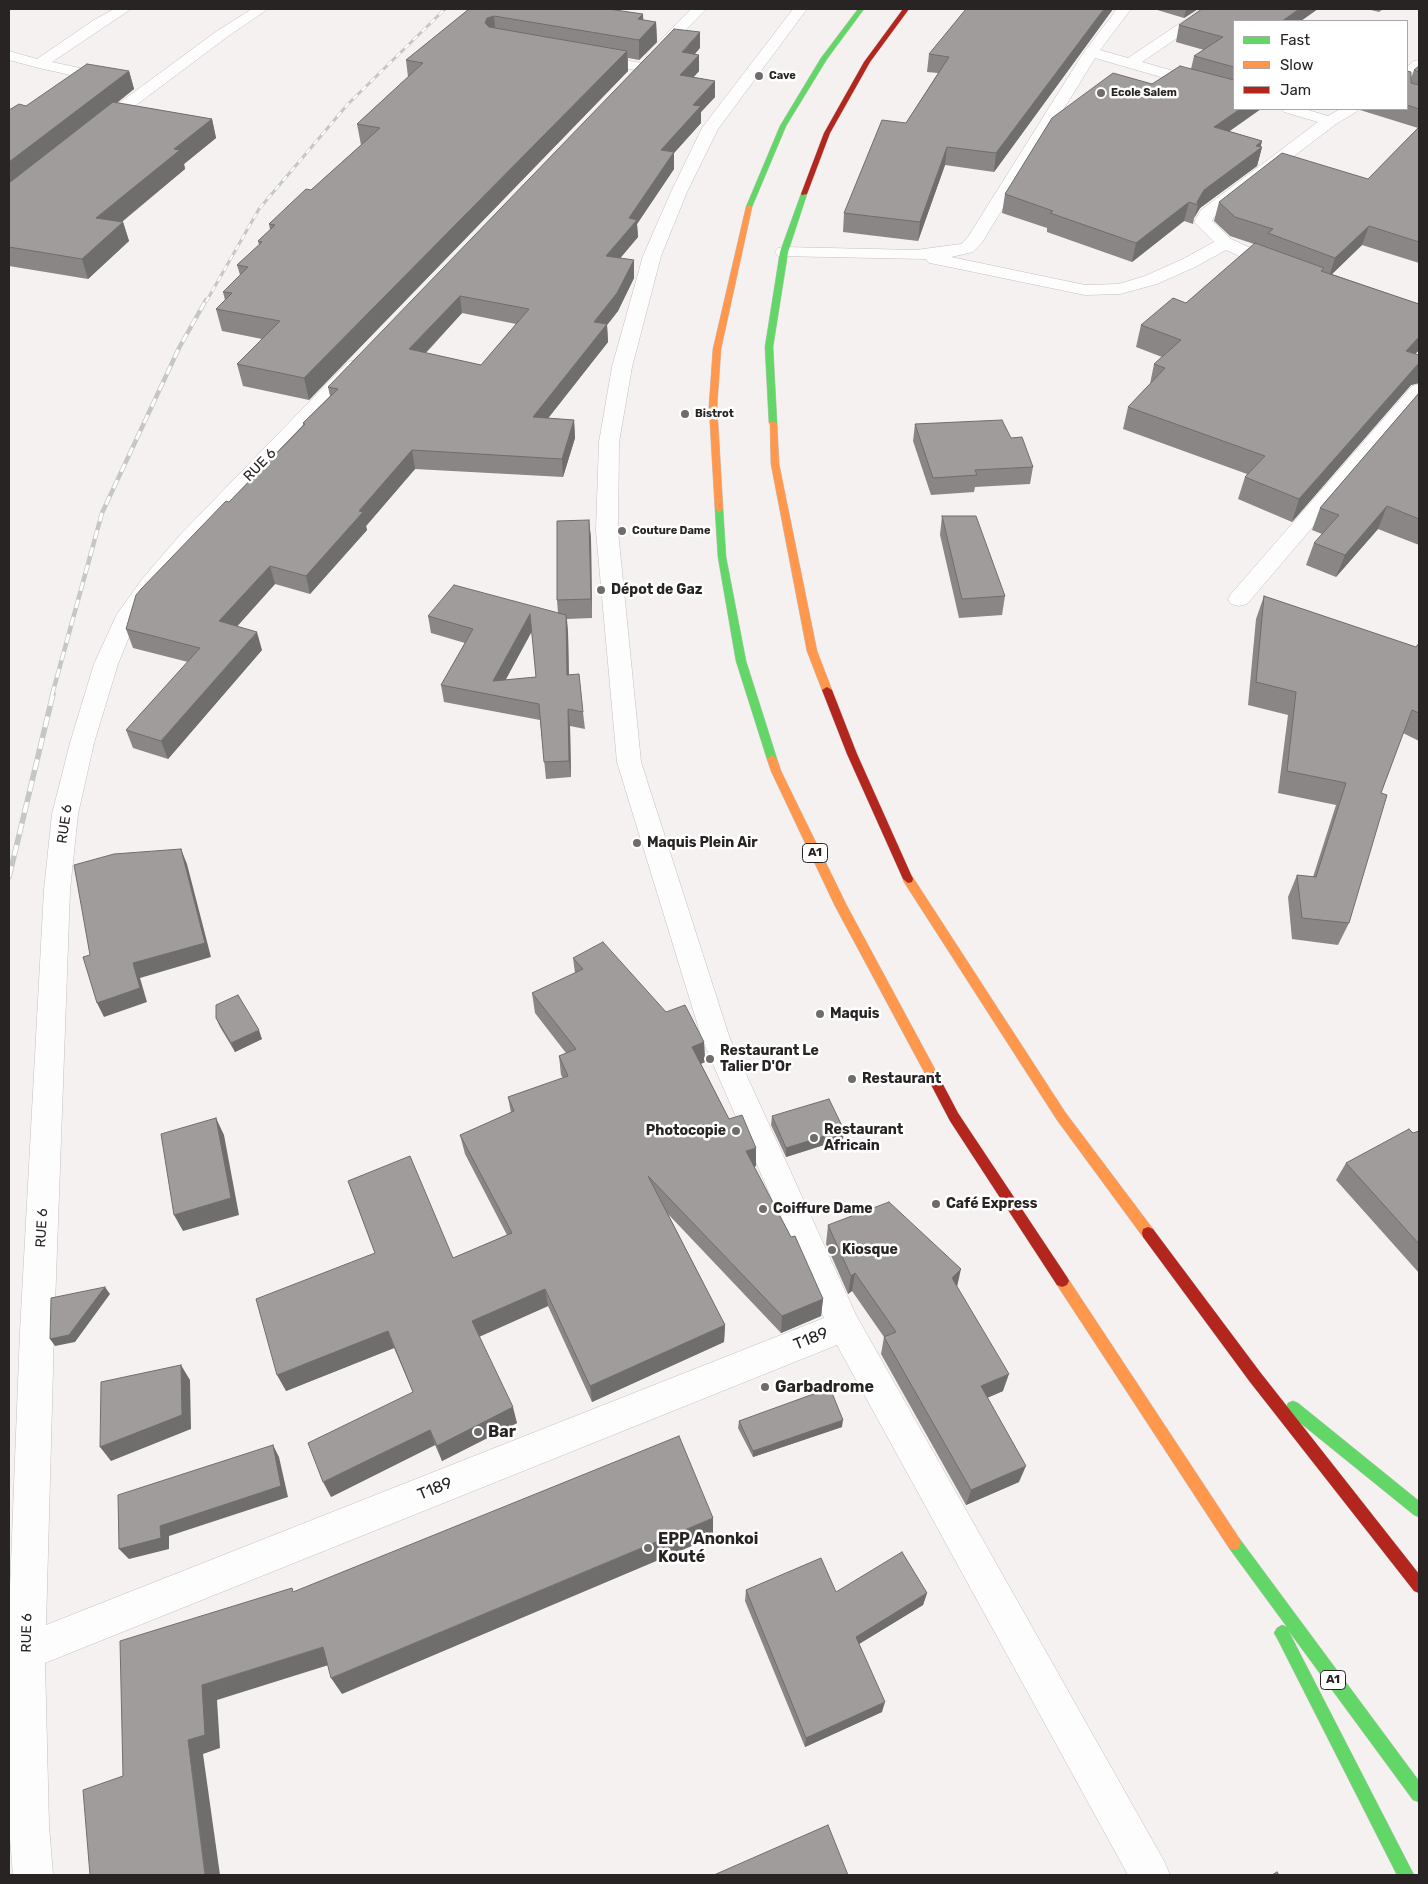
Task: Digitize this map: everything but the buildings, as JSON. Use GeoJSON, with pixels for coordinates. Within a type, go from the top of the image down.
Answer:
{"type":"FeatureCollection","features":[{"type":"Feature","properties":{"kind":"main road","name":"A1"},"geometry":{"type":"LineString","coordinates":[[861,9],[824,58],[783,126],[750,202],[737,253],[717,349],[714,406],[722,558],[741,661],[776,771],[841,906],[954,1117],[1248,1565],[1419,1794]]}},
{"type":"Feature","properties":{"kind":"main road"},"geometry":{"type":"LineString","coordinates":[[906,9],[867,62],[828,132],[784,252],[769,347],[775,464],[812,651],[852,754],[908,878],[1061,1116],[1255,1377],[1419,1586]]}},
{"type":"Feature","properties":{"kind":"main road"},"geometry":{"type":"LineString","coordinates":[[1255,1377],[1419,1510]]}},
{"type":"Feature","properties":{"kind":"main road"},"geometry":{"type":"LineString","coordinates":[[1248,1565],[1406,1875]]}},
{"type":"Feature","properties":{"kind":"street"},"geometry":{"type":"LineString","coordinates":[[39,64],[99,23],[124,9]]}},
{"type":"Feature","properties":{"kind":"street"},"geometry":{"type":"LineString","coordinates":[[83,138],[222,34],[261,9]]}},
{"type":"Feature","properties":{"kind":"street"},"geometry":{"type":"LineString","coordinates":[[622,89],[699,9]]}},
{"type":"Feature","properties":{"kind":"street"},"geometry":{"type":"LineString","coordinates":[[800,9],[710,128],[679,192],[652,256],[622,367],[608,442],[607,531],[628,762],[716,1039],[844,1326],[1150,1875]]}},
{"type":"Feature","properties":{"kind":"street"},"geometry":{"type":"LineString","coordinates":[[784,252],[916,255],[967,248],[975,240],[1091,52],[1124,9]]}},
{"type":"Feature","properties":{"kind":"street"},"geometry":{"type":"LineString","coordinates":[[1130,63],[1210,9]]}},
{"type":"Feature","properties":{"kind":"street"},"geometry":{"type":"LineString","coordinates":[[1091,52],[1233,93]]}},
{"type":"Feature","properties":{"kind":"street"},"geometry":{"type":"LineString","coordinates":[[9,55],[39,64],[152,85]]}},
{"type":"Feature","properties":{"kind":"street"},"geometry":{"type":"LineString","coordinates":[[574,55],[642,67]]}},
{"type":"Feature","properties":{"kind":"street"},"geometry":{"type":"LineString","coordinates":[[1408,73],[1419,64]]}},
{"type":"Feature","properties":{"kind":"street"},"geometry":{"type":"LineString","coordinates":[[1292,110],[1330,121]]}},
{"type":"Feature","properties":{"kind":"street"},"geometry":{"type":"LineString","coordinates":[[1294,273],[1262,261],[1225,243],[1203,222],[1208,214],[1330,121],[1349,110]]}},
{"type":"Feature","properties":{"kind":"street"},"geometry":{"type":"LineString","coordinates":[[916,255],[1085,290],[1120,289],[1152,280],[1189,263],[1225,243]]}},
{"type":"Feature","properties":{"kind":"street","name":"RUE 6"},"geometry":{"type":"LineString","coordinates":[[33,1875],[18,1654],[37,1332],[57,890],[65,814],[82,744],[106,664],[125,619],[151,583],[188,540],[374,346]]}},
{"type":"Feature","properties":{"kind":"street"},"geometry":{"type":"LineString","coordinates":[[1239,599],[1419,390]]}},
{"type":"Feature","properties":{"kind":"street","name":"T189"},"geometry":{"type":"LineString","coordinates":[[18,1654],[844,1326]]}},
{"type":"Feature","properties":{"kind":"railway"},"geometry":{"type":"LineString","coordinates":[[206,302],[259,209],[348,104],[445,9]]}},
{"type":"Feature","properties":{"kind":"railway"},"geometry":{"type":"LineString","coordinates":[[52,695],[102,513],[179,348],[206,300]]}},
{"type":"Feature","properties":{"kind":"railway"},"geometry":{"type":"LineString","coordinates":[[9,877],[53,694]]}},
{"type":"Feature","properties":{"kind":"traffic: fast"},"geometry":{"type":"LineString","coordinates":[[749,207],[783,126],[824,58],[861,9]]}},
{"type":"Feature","properties":{"kind":"traffic: fast"},"geometry":{"type":"LineString","coordinates":[[773,423],[769,347],[784,252],[804,194]]}},
{"type":"Feature","properties":{"kind":"traffic: fast"},"geometry":{"type":"LineString","coordinates":[[719,509],[722,557],[741,661],[772,759]]}},
{"type":"Feature","properties":{"kind":"traffic: fast"},"geometry":{"type":"LineString","coordinates":[[1293,1408],[1419,1510]]}},
{"type":"Feature","properties":{"kind":"traffic: fast"},"geometry":{"type":"LineString","coordinates":[[1234,1543],[1419,1794]]}},
{"type":"Feature","properties":{"kind":"traffic: fast"},"geometry":{"type":"LineString","coordinates":[[1282,1633],[1406,1875]]}},
{"type":"Feature","properties":{"kind":"traffic: slow"},"geometry":{"type":"LineString","coordinates":[[719,509],[713,406],[717,349],[749,207]]}},
{"type":"Feature","properties":{"kind":"traffic: slow"},"geometry":{"type":"LineString","coordinates":[[773,423],[775,464],[812,651],[827,690]]}},
{"type":"Feature","properties":{"kind":"traffic: slow"},"geometry":{"type":"LineString","coordinates":[[772,759],[841,906],[933,1077]]}},
{"type":"Feature","properties":{"kind":"traffic: slow"},"geometry":{"type":"LineString","coordinates":[[908,879],[1061,1116],[1148,1233]]}},
{"type":"Feature","properties":{"kind":"traffic: slow"},"geometry":{"type":"LineString","coordinates":[[1062,1281],[1234,1543]]}},
{"type":"Feature","properties":{"kind":"traffic: jam"},"geometry":{"type":"LineString","coordinates":[[804,194],[827,133],[867,62],[906,9]]}},
{"type":"Feature","properties":{"kind":"traffic: jam"},"geometry":{"type":"LineString","coordinates":[[827,690],[852,754],[908,879]]}},
{"type":"Feature","properties":{"kind":"traffic: jam"},"geometry":{"type":"LineString","coordinates":[[933,1077],[954,1117],[1062,1281]]}},
{"type":"Feature","properties":{"kind":"traffic: jam"},"geometry":{"type":"LineString","coordinates":[[1148,1233],[1255,1377],[1419,1586]]}},
{"type":"Feature","properties":{"kind":"place","name":"Cave"},"geometry":{"type":"Point","coordinates":[759,76]}},
{"type":"Feature","properties":{"kind":"place","name":"Ecole Salem"},"geometry":{"type":"Point","coordinates":[1101,93]}},
{"type":"Feature","properties":{"kind":"place","name":"Bistrot"},"geometry":{"type":"Point","coordinates":[685,414]}},
{"type":"Feature","properties":{"kind":"place","name":"Couture Dame"},"geometry":{"type":"Point","coordinates":[622,531]}},
{"type":"Feature","properties":{"kind":"place","name":"Dépot de Gaz"},"geometry":{"type":"Point","coordinates":[601,590]}},
{"type":"Feature","properties":{"kind":"place","name":"Maquis Plein Air"},"geometry":{"type":"Point","coordinates":[637,843]}},
{"type":"Feature","properties":{"kind":"place","name":"Maquis"},"geometry":{"type":"Point","coordinates":[820,1014]}},
{"type":"Feature","properties":{"kind":"place","name":"Restaurant Le Talier D'Or"},"geometry":{"type":"Point","coordinates":[710,1059]}},
{"type":"Feature","properties":{"kind":"place","name":"Restaurant"},"geometry":{"type":"Point","coordinates":[852,1079]}},
{"type":"Feature","properties":{"kind":"place","name":"Photocopie"},"geometry":{"type":"Point","coordinates":[736,1131]}},
{"type":"Feature","properties":{"kind":"place","name":"Restaurant Africain"},"geometry":{"type":"Point","coordinates":[814,1138]}},
{"type":"Feature","properties":{"kind":"place","name":"Café Express"},"geometry":{"type":"Point","coordinates":[936,1204]}},
{"type":"Feature","properties":{"kind":"place","name":"Coiffure Dame"},"geometry":{"type":"Point","coordinates":[763,1209]}},
{"type":"Feature","properties":{"kind":"place","name":"Kiosque"},"geometry":{"type":"Point","coordinates":[832,1250]}},
{"type":"Feature","properties":{"kind":"place","name":"Garbadrome"},"geometry":{"type":"Point","coordinates":[765,1387]}},
{"type":"Feature","properties":{"kind":"place","name":"Bar"},"geometry":{"type":"Point","coordinates":[478,1432]}},
{"type":"Feature","properties":{"kind":"place","name":"EPP Anonkoi Kouté"},"geometry":{"type":"Point","coordinates":[648,1548]}}]}
